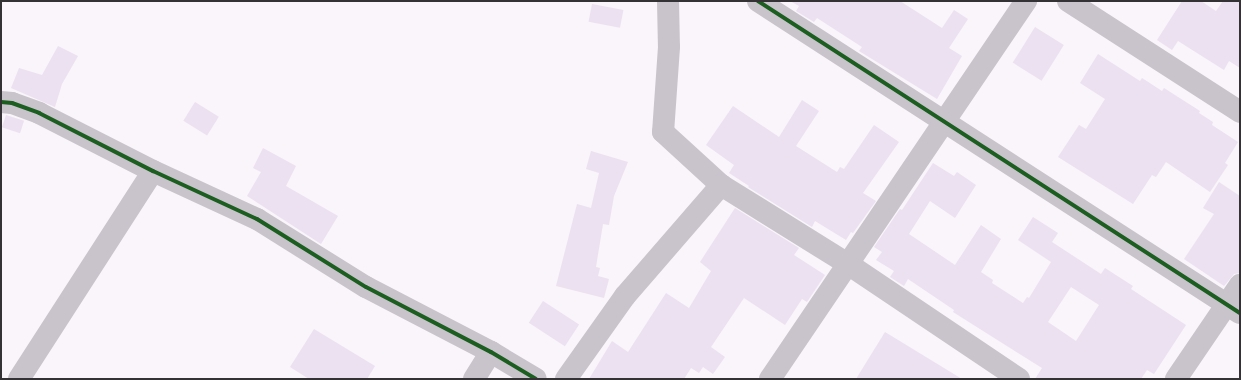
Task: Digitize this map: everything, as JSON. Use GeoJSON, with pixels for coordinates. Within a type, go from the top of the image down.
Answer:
{"type":"FeatureCollection","features":[{"type":"Feature","properties":{"kind":"street"},"geometry":{"type":"LineString","coordinates":[[668,1],[669,47],[662,132],[721,185],[848,264],[1019,379]]}},
{"type":"Feature","properties":{"kind":"street"},"geometry":{"type":"LineString","coordinates":[[758,1],[1234,309]]}},
{"type":"Feature","properties":{"kind":"street"},"geometry":{"type":"LineString","coordinates":[[770,379],[1026,1]]}},
{"type":"Feature","properties":{"kind":"street"},"geometry":{"type":"LineString","coordinates":[[1068,1],[1240,112]]}},
{"type":"Feature","properties":{"kind":"street"},"geometry":{"type":"LineString","coordinates":[[1,102],[12,103],[39,113],[153,171],[258,219],[366,287],[491,352],[536,379]]}},
{"type":"Feature","properties":{"kind":"street"},"geometry":{"type":"LineString","coordinates":[[18,379],[153,171]]}},
{"type":"Feature","properties":{"kind":"street"},"geometry":{"type":"LineString","coordinates":[[566,379],[624,296],[721,185]]}},
{"type":"Feature","properties":{"kind":"street"},"geometry":{"type":"LineString","coordinates":[[1176,379],[1234,309],[1240,285]]}},
{"type":"Feature","properties":{"kind":"street"},"geometry":{"type":"LineString","coordinates":[[474,379],[491,352]]}},
{"type":"Feature","properties":{"kind":"building"},"geometry":{"type":"Polygon","coordinates":[[[790,1],[900,1],[942,28],[954,10],[968,19],[949,48],[962,56],[937,99],[859,51],[862,47],[817,18],[814,22],[796,11],[799,6],[790,1]]]}},
{"type":"Feature","properties":{"kind":"building"},"geometry":{"type":"Polygon","coordinates":[[[1182,1],[1201,1],[1216,11],[1223,1],[1240,1],[1240,68],[1229,61],[1224,70],[1178,41],[1172,50],[1157,40],[1182,1]]]}},
{"type":"Feature","properties":{"kind":"building"},"geometry":{"type":"Polygon","coordinates":[[[592,4],[623,10],[620,28],[589,22],[592,4]]]}},
{"type":"Feature","properties":{"kind":"building"},"geometry":{"type":"Polygon","coordinates":[[[1035,27],[1064,45],[1042,81],[1013,63],[1035,27]]]}},
{"type":"Feature","properties":{"kind":"building"},"geometry":{"type":"Polygon","coordinates":[[[58,46],[78,56],[62,84],[55,107],[11,88],[19,68],[42,75],[58,46]]]}},
{"type":"Feature","properties":{"kind":"building"},"geometry":{"type":"Polygon","coordinates":[[[1098,54],[1140,81],[1142,78],[1162,91],[1164,88],[1200,111],[1199,113],[1213,122],[1212,125],[1238,142],[1225,163],[1228,165],[1210,192],[1166,162],[1156,177],[1152,175],[1133,204],[1058,157],[1079,125],[1086,129],[1105,99],[1080,83],[1098,54]]]}},
{"type":"Feature","properties":{"kind":"building"},"geometry":{"type":"Polygon","coordinates":[[[802,100],[819,111],[796,146],[837,172],[840,167],[844,169],[874,125],[899,142],[863,193],[876,201],[853,233],[851,232],[846,240],[815,221],[812,227],[748,187],[749,186],[729,173],[734,165],[706,145],[733,106],[779,137],[802,100]]]}},
{"type":"Feature","properties":{"kind":"building"},"geometry":{"type":"Polygon","coordinates":[[[195,102],[219,117],[207,135],[183,121],[195,102]]]}},
{"type":"Feature","properties":{"kind":"building"},"geometry":{"type":"Polygon","coordinates":[[[6,115],[24,121],[20,133],[2,127],[6,115]]]}},
{"type":"Feature","properties":{"kind":"building"},"geometry":{"type":"Polygon","coordinates":[[[263,148],[296,166],[286,186],[338,216],[321,244],[247,196],[261,172],[253,168],[263,148]]]}},
{"type":"Feature","properties":{"kind":"building"},"geometry":{"type":"Polygon","coordinates":[[[591,151],[628,162],[614,196],[609,225],[603,224],[596,267],[600,268],[598,276],[609,279],[604,298],[556,286],[577,204],[591,208],[599,173],[586,169],[591,151]]]}},
{"type":"Feature","properties":{"kind":"building"},"geometry":{"type":"Polygon","coordinates":[[[933,163],[954,176],[957,172],[976,185],[955,218],[930,201],[909,234],[955,265],[981,225],[1001,239],[981,272],[993,280],[992,283],[1023,303],[1027,297],[1029,298],[1051,262],[1018,240],[1033,217],[1058,233],[1052,242],[1101,274],[1105,268],[1133,286],[1131,289],[1186,325],[1154,374],[1147,370],[1141,379],[1035,379],[1042,368],[953,312],[954,310],[908,279],[904,286],[890,277],[894,271],[876,260],[882,252],[874,247],[900,209],[902,210],[933,163]],[[1071,287],[1048,322],[1076,341],[1099,305],[1071,287]]]}},
{"type":"Feature","properties":{"kind":"building"},"geometry":{"type":"Polygon","coordinates":[[[1219,182],[1240,196],[1240,273],[1234,274],[1224,286],[1184,259],[1214,214],[1203,208],[1219,182]]]}},
{"type":"Feature","properties":{"kind":"building"},"geometry":{"type":"Polygon","coordinates":[[[735,208],[799,248],[794,255],[825,275],[807,302],[802,299],[785,325],[744,298],[711,347],[725,357],[713,374],[703,367],[699,373],[691,368],[684,379],[589,379],[612,341],[628,352],[666,293],[689,308],[711,271],[700,262],[735,208]]]}},
{"type":"Feature","properties":{"kind":"building"},"geometry":{"type":"Polygon","coordinates":[[[543,301],[579,324],[565,346],[529,323],[543,301]]]}},
{"type":"Feature","properties":{"kind":"building"},"geometry":{"type":"Polygon","coordinates":[[[314,329],[375,366],[367,379],[309,379],[290,367],[314,329]]]}},
{"type":"Feature","properties":{"kind":"building"},"geometry":{"type":"Polygon","coordinates":[[[885,332],[962,379],[856,379],[885,332]]]}},
{"type":"Feature","properties":{"kind":"cycle path"},"geometry":{"type":"LineString","coordinates":[[758,1],[1240,313]]}},
{"type":"Feature","properties":{"kind":"cycle path"},"geometry":{"type":"LineString","coordinates":[[1,102],[12,103],[39,113],[153,171],[257,219],[366,287],[491,352],[536,379]]}}]}
